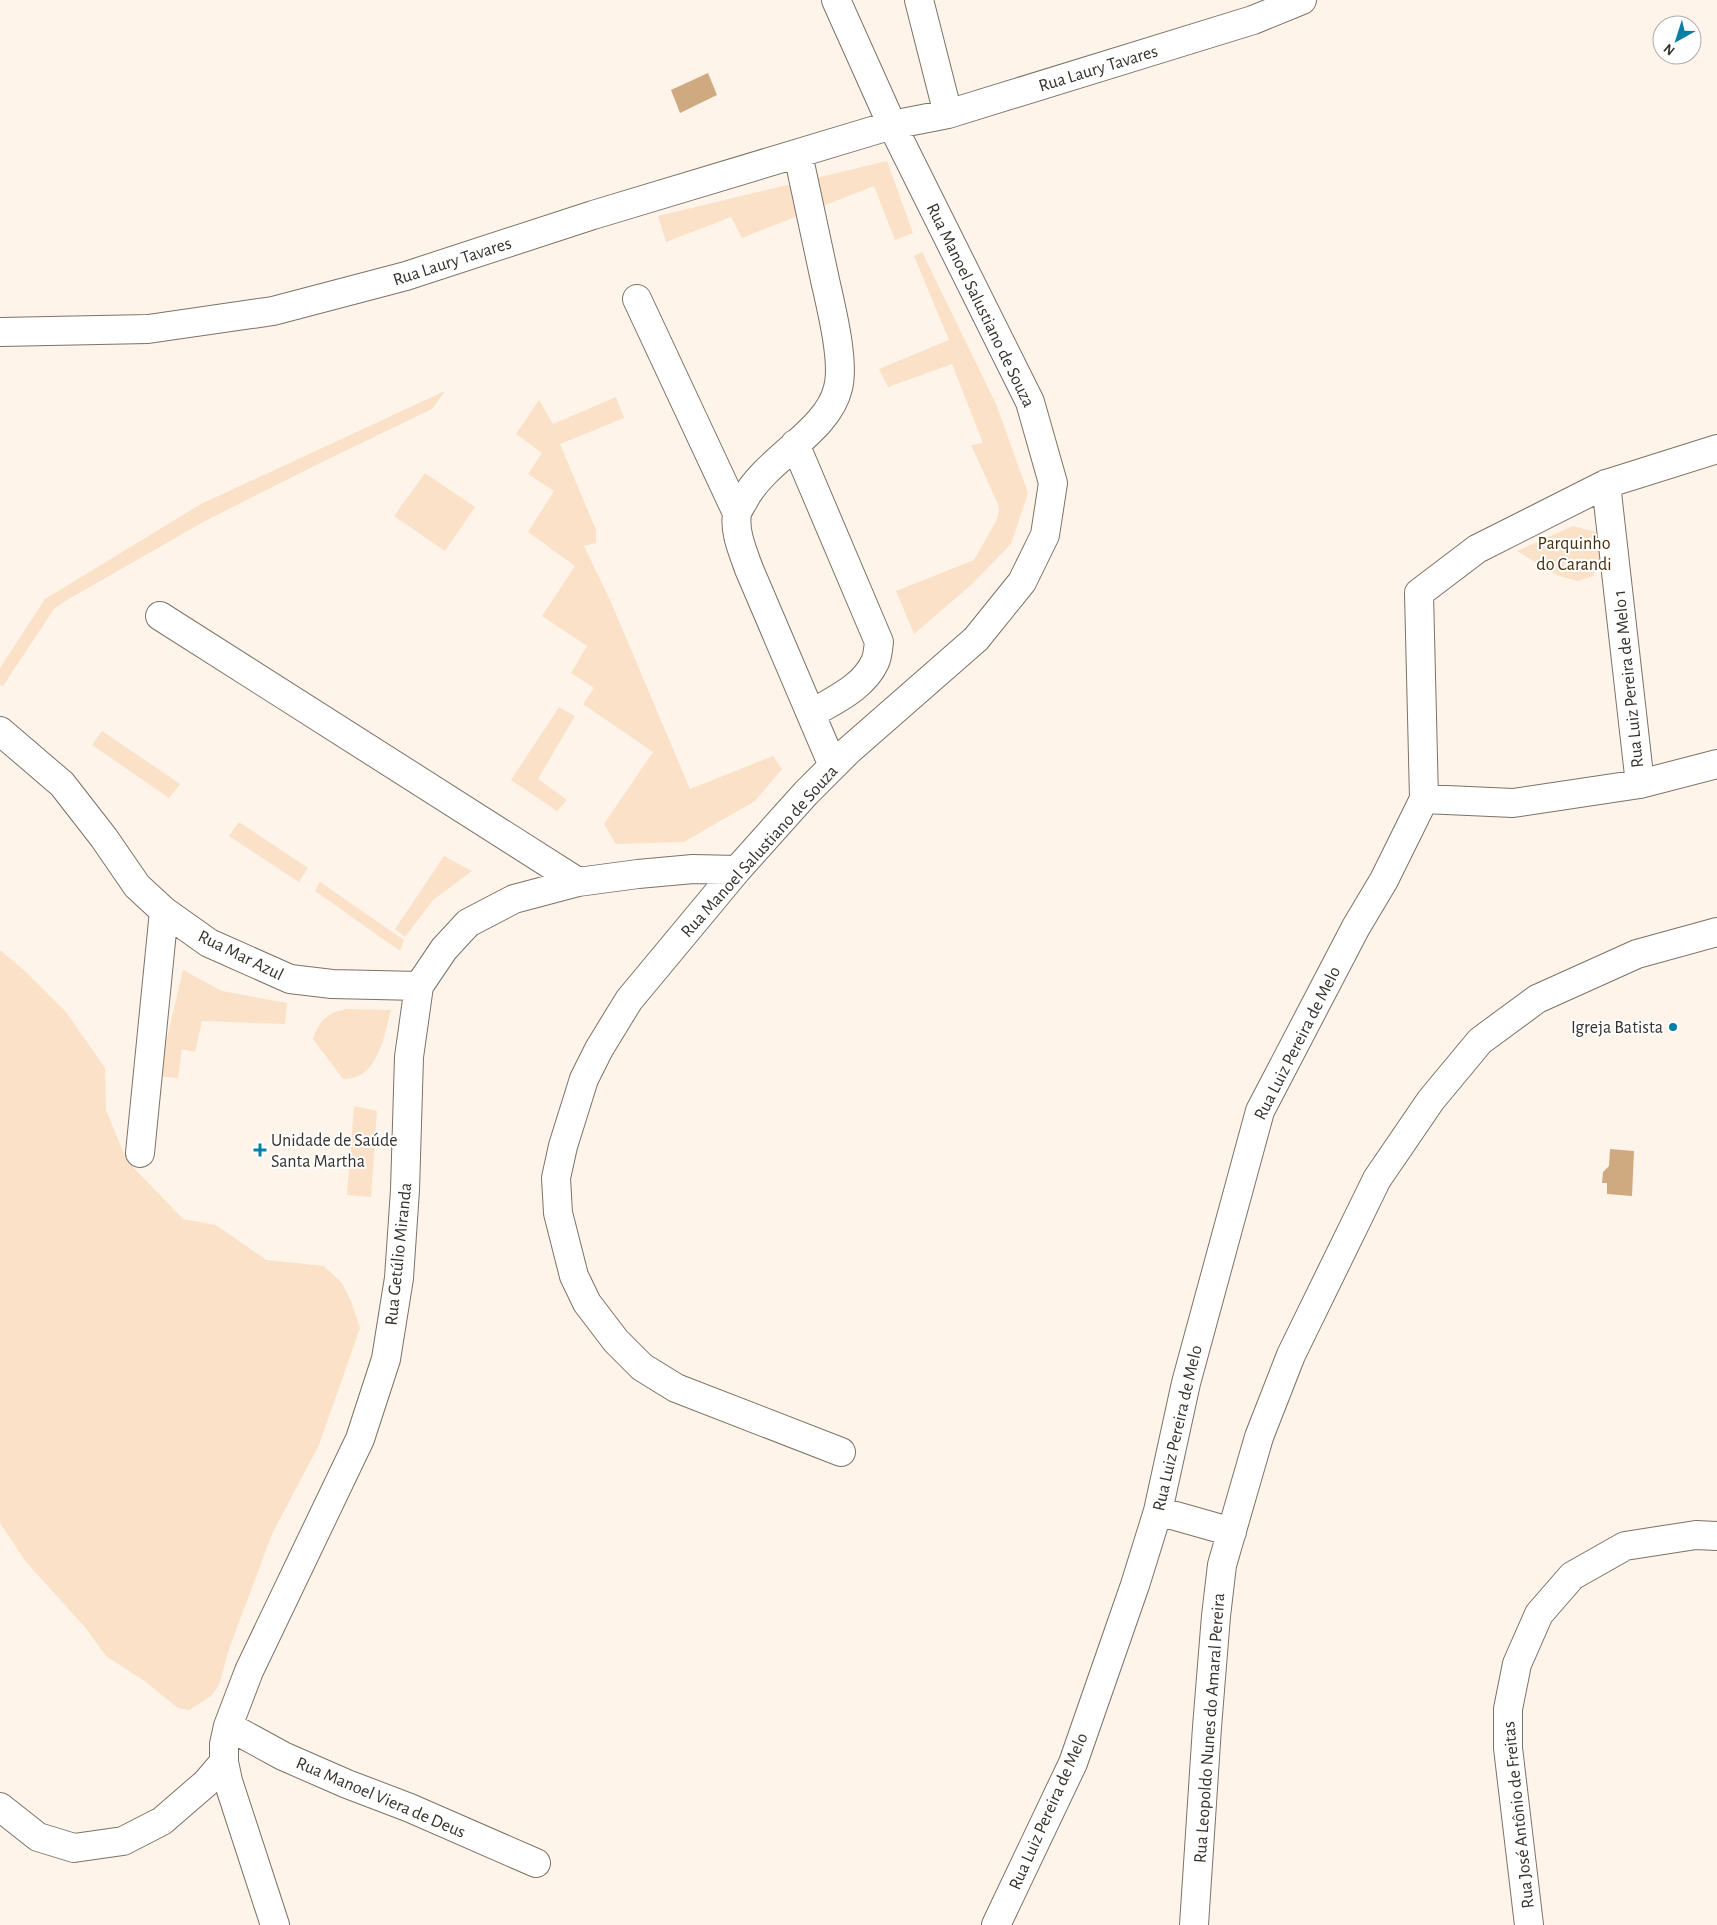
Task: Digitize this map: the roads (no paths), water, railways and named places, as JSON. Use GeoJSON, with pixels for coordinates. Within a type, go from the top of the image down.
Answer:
{"type":"FeatureCollection","features":[{"type":"Feature","properties":{"kind":"street"},"geometry":{"type":"LineString","coordinates":[[836,0],[892,125]]}},
{"type":"Feature","properties":{"kind":"street"},"geometry":{"type":"LineString","coordinates":[[919,0],[948,114]]}},
{"type":"Feature","properties":{"kind":"street","name":"Rua Laury Tavares"},"geometry":{"type":"LineString","coordinates":[[0,332],[148,329],[273,311],[406,276],[593,215],[892,125],[948,114],[1253,20],[1302,0]]}},
{"type":"Feature","properties":{"kind":"street","name":"Rua Manoel Salustiano de Souza"},"geometry":{"type":"LineString","coordinates":[[841,1452],[676,1388],[642,1367],[616,1341],[587,1303],[574,1276],[558,1213],[556,1178],[563,1146],[584,1079],[599,1049],[629,1000],[737,870],[806,793],[902,703],[976,639],[1022,582],[1045,535],[1053,483],[1030,402],[892,125]]}},
{"type":"Feature","properties":{"kind":"street"},"geometry":{"type":"LineString","coordinates":[[737,513],[754,484],[769,466],[812,429],[828,410],[838,388],[840,359],[832,309],[798,154]]}},
{"type":"Feature","properties":{"kind":"street"},"geometry":{"type":"LineString","coordinates":[[637,298],[737,513],[739,540],[749,569],[833,766]]}},
{"type":"Feature","properties":{"kind":"street"},"geometry":{"type":"LineString","coordinates":[[795,444],[879,642],[876,660],[866,677],[852,690],[811,714]]}},
{"type":"Feature","properties":{"kind":"street","name":"Rua Luiz Pereira de Melo"},"geometry":{"type":"LineString","coordinates":[[996,1925],[1073,1763],[1135,1586],[1158,1511],[1186,1383],[1260,1111],[1356,927],[1384,880],[1424,799],[1419,593],[1477,549],[1606,484],[1717,449]]}},
{"type":"Feature","properties":{"kind":"street","name":"Rua Luiz Pereira de Melo 1"},"geometry":{"type":"LineString","coordinates":[[1606,484],[1640,784]]}},
{"type":"Feature","properties":{"kind":"street"},"geometry":{"type":"LineString","coordinates":[[160,616],[578,882]]}},
{"type":"Feature","properties":{"kind":"street","name":"Rua Mar Azul"},"geometry":{"type":"LineString","coordinates":[[0,731],[62,784],[104,838],[137,886],[164,911],[209,943],[290,979],[332,984],[419,986]]}},
{"type":"Feature","properties":{"kind":"street"},"geometry":{"type":"LineString","coordinates":[[1424,799],[1513,803],[1640,784],[1717,764]]}},
{"type":"Feature","properties":{"kind":"street","name":"Rua Getúlio Miranda"},"geometry":{"type":"LineString","coordinates":[[224,1762],[224,1744],[228,1726],[248,1671],[360,1439],[386,1359],[399,1278],[405,1190],[408,1057],[419,986],[444,950],[468,923],[514,899],[578,882],[675,871],[737,870]]}},
{"type":"Feature","properties":{"kind":"street"},"geometry":{"type":"LineString","coordinates":[[140,1153],[164,911]]}},
{"type":"Feature","properties":{"kind":"street","name":"Rua Leopoldo Nunes do Amaral Pereira"},"geometry":{"type":"LineString","coordinates":[[1194,1925],[1216,1616],[1222,1565],[1260,1437],[1291,1355],[1377,1179],[1430,1100],[1480,1041],[1537,999],[1637,954],[1717,932]]}},
{"type":"Feature","properties":{"kind":"street"},"geometry":{"type":"LineString","coordinates":[[1158,1511],[1232,1532]]}},
{"type":"Feature","properties":{"kind":"street","name":"Rua José Antônio de Freitas"},"geometry":{"type":"LineString","coordinates":[[1529,1925],[1510,1764],[1508,1709],[1517,1664],[1539,1614],[1572,1576],[1625,1546],[1696,1535],[1717,1536]]}},
{"type":"Feature","properties":{"kind":"street","name":"Rua Manoel Viera de Deus"},"geometry":{"type":"LineString","coordinates":[[228,1726],[283,1756],[347,1784],[410,1808],[536,1863]]}},
{"type":"Feature","properties":{"kind":"street"},"geometry":{"type":"LineString","coordinates":[[0,1807],[38,1837],[74,1848],[123,1841],[162,1821],[206,1783],[224,1762]]}},
{"type":"Feature","properties":{"kind":"street"},"geometry":{"type":"LineString","coordinates":[[224,1762],[228,1781],[275,1925]]}},
{"type":"Feature","properties":{"kind":"place","name":"Igreja Batista"},"geometry":{"type":"Point","coordinates":[1673,1027]}},
{"type":"Feature","properties":{"kind":"place","name":"Unidade de Saúde Santa Martha"},"geometry":{"type":"Point","coordinates":[260,1150]}},
{"type":"Feature","properties":{"kind":"park label","name":"Parquinho do Carandi"},"geometry":{"type":"Point","coordinates":[1574,553]}}]}
